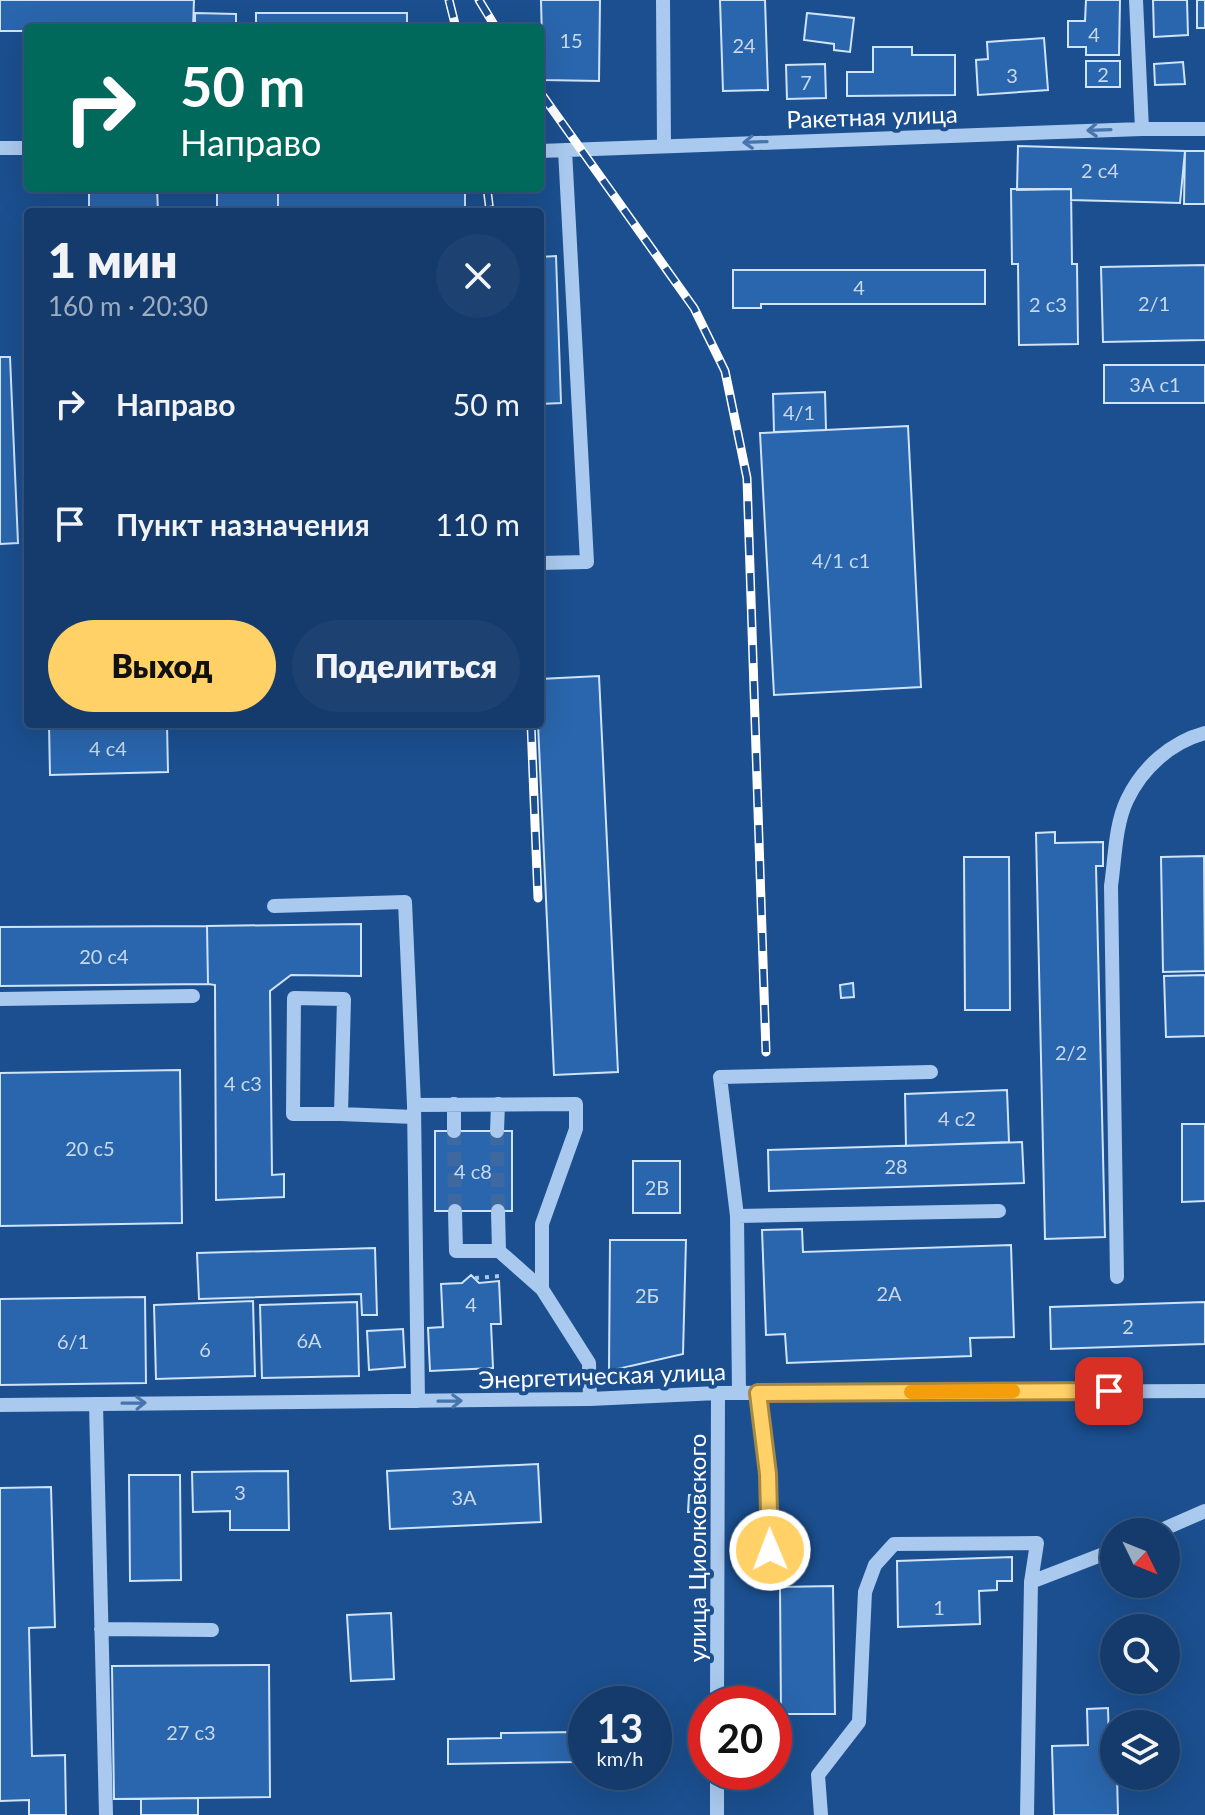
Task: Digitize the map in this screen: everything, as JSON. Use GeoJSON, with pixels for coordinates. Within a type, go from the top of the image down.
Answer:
{"type":"FeatureCollection","features":[{"type":"Feature","properties":{"kind":"street"},"geometry":{"type":"LineString","coordinates":[[663,0],[664,145]]}},
{"type":"Feature","properties":{"kind":"street"},"geometry":{"type":"LineString","coordinates":[[1136,0],[1142,129]]}},
{"type":"Feature","properties":{"kind":"street","name":"Ракетная улица"},"geometry":{"type":"LineString","coordinates":[[544,151],[1205,129]]}},
{"type":"Feature","properties":{"kind":"street"},"geometry":{"type":"LineString","coordinates":[[0,148],[24,148]]}},
{"type":"Feature","properties":{"kind":"street"},"geometry":{"type":"LineString","coordinates":[[544,563],[587,562],[565,150]]}},
{"type":"Feature","properties":{"kind":"street"},"geometry":{"type":"LineString","coordinates":[[1117,1277],[1111,886],[1120,822],[1127,800],[1157,759],[1178,742],[1205,733]]}},
{"type":"Feature","properties":{"kind":"street"},"geometry":{"type":"LineString","coordinates":[[274,906],[405,902],[414,1111],[418,1401]]}},
{"type":"Feature","properties":{"kind":"street"},"geometry":{"type":"LineString","coordinates":[[0,999],[193,996]]}},
{"type":"Feature","properties":{"kind":"street"},"geometry":{"type":"LineString","coordinates":[[341,1114],[344,999],[294,998],[293,1114],[341,1114],[414,1111],[454,1104],[576,1104],[576,1129],[542,1224],[542,1289]]}},
{"type":"Feature","properties":{"kind":"street"},"geometry":{"type":"LineString","coordinates":[[739,1393],[737,1216],[720,1077],[931,1072]]}},
{"type":"Feature","properties":{"kind":"street"},"geometry":{"type":"LineString","coordinates":[[454,1104],[454,1131]]}},
{"type":"Feature","properties":{"kind":"street"},"geometry":{"type":"LineString","coordinates":[[497,1131],[498,1104]]}},
{"type":"Feature","properties":{"kind":"street"},"geometry":{"type":"LineString","coordinates":[[455,1211],[456,1251],[499,1251],[542,1289],[589,1363],[590,1399]]}},
{"type":"Feature","properties":{"kind":"street"},"geometry":{"type":"LineString","coordinates":[[498,1211],[499,1251]]}},
{"type":"Feature","properties":{"kind":"street"},"geometry":{"type":"LineString","coordinates":[[737,1216],[999,1211]]}},
{"type":"Feature","properties":{"kind":"street","name":"Энергетическая улица"},"geometry":{"type":"LineString","coordinates":[[0,1405],[590,1399],[718,1393],[1205,1391]]}},
{"type":"Feature","properties":{"kind":"street","name":"улица Циолковского"},"geometry":{"type":"LineString","coordinates":[[717,1686],[718,1393]]}},
{"type":"Feature","properties":{"kind":"street"},"geometry":{"type":"LineString","coordinates":[[758,1393],[768,1474],[770,1575]]}},
{"type":"Feature","properties":{"kind":"street"},"geometry":{"type":"LineString","coordinates":[[96,1404],[106,1815]]}},
{"type":"Feature","properties":{"kind":"street"},"geometry":{"type":"LineString","coordinates":[[1180,1522],[1205,1511]]}},
{"type":"Feature","properties":{"kind":"street"},"geometry":{"type":"LineString","coordinates":[[821,1815],[818,1775],[859,1722],[865,1592],[875,1565],[894,1544],[1037,1543],[1031,1582],[1027,1815]]}},
{"type":"Feature","properties":{"kind":"street"},"geometry":{"type":"LineString","coordinates":[[1031,1582],[1100,1555]]}},
{"type":"Feature","properties":{"kind":"street"},"geometry":{"type":"LineString","coordinates":[[101,1629],[212,1630]]}},
{"type":"Feature","properties":{"kind":"street"},"geometry":{"type":"LineString","coordinates":[[717,1790],[717,1815]]}},
{"type":"Feature","properties":{"kind":"path"},"geometry":{"type":"LineString","coordinates":[[475,1278],[506,1275],[518,1267]]}},
{"type":"Feature","properties":{"kind":"building"},"geometry":{"type":"Polygon","coordinates":[[[0,0],[194,0],[193,24],[24,24],[24,31],[0,31],[0,0]]]}},
{"type":"Feature","properties":{"kind":"building"},"geometry":{"type":"Polygon","coordinates":[[[541,0],[600,0],[599,81],[544,80],[541,0]]]}},
{"type":"Feature","properties":{"kind":"building"},"geometry":{"type":"Polygon","coordinates":[[[720,0],[765,0],[768,90],[723,91],[720,0]]]}},
{"type":"Feature","properties":{"kind":"building"},"geometry":{"type":"Polygon","coordinates":[[[1086,0],[1120,0],[1119,55],[1086,55],[1086,47],[1068,47],[1068,21],[1085,21],[1086,0]]]}},
{"type":"Feature","properties":{"kind":"building"},"geometry":{"type":"Polygon","coordinates":[[[1153,0],[1187,0],[1188,35],[1154,37],[1153,0]]]}},
{"type":"Feature","properties":{"kind":"building"},"geometry":{"type":"Polygon","coordinates":[[[1197,0],[1205,0],[1205,28],[1197,28],[1197,0]]]}},
{"type":"Feature","properties":{"kind":"building"},"geometry":{"type":"Polygon","coordinates":[[[195,13],[236,14],[236,24],[195,24],[195,13]]]}},
{"type":"Feature","properties":{"kind":"building"},"geometry":{"type":"Polygon","coordinates":[[[256,13],[407,13],[407,24],[256,24],[256,13]]]}},
{"type":"Feature","properties":{"kind":"building"},"geometry":{"type":"Polygon","coordinates":[[[807,13],[854,18],[850,52],[834,50],[834,44],[804,40],[807,13]]]}},
{"type":"Feature","properties":{"kind":"building"},"geometry":{"type":"Polygon","coordinates":[[[1044,38],[1048,90],[978,95],[976,60],[988,59],[987,42],[1044,38]]]}},
{"type":"Feature","properties":{"kind":"building"},"geometry":{"type":"Polygon","coordinates":[[[873,47],[912,47],[912,55],[955,55],[955,95],[847,96],[847,72],[873,72],[873,47]]]}},
{"type":"Feature","properties":{"kind":"building"},"geometry":{"type":"Polygon","coordinates":[[[1086,61],[1120,61],[1120,87],[1086,87],[1086,61]]]}},
{"type":"Feature","properties":{"kind":"building"},"geometry":{"type":"Polygon","coordinates":[[[1183,62],[1185,84],[1155,85],[1154,64],[1183,62]]]}},
{"type":"Feature","properties":{"kind":"building"},"geometry":{"type":"Polygon","coordinates":[[[825,64],[826,98],[787,99],[786,65],[825,64]]]}},
{"type":"Feature","properties":{"kind":"building"},"geometry":{"type":"Polygon","coordinates":[[[1018,146],[1185,151],[1180,203],[1071,200],[1071,189],[1017,190],[1018,146]]]}},
{"type":"Feature","properties":{"kind":"building"},"geometry":{"type":"Polygon","coordinates":[[[1185,151],[1205,151],[1205,204],[1184,204],[1185,151]]]}},
{"type":"Feature","properties":{"kind":"building"},"geometry":{"type":"Polygon","coordinates":[[[1011,189],[1071,189],[1072,264],[1077,264],[1078,344],[1019,345],[1018,264],[1012,264],[1011,189]]]}},
{"type":"Feature","properties":{"kind":"building"},"geometry":{"type":"Polygon","coordinates":[[[89,192],[157,192],[158,208],[89,208],[89,192]]]}},
{"type":"Feature","properties":{"kind":"building"},"geometry":{"type":"Polygon","coordinates":[[[217,192],[278,192],[278,208],[217,208],[217,192]]]}},
{"type":"Feature","properties":{"kind":"building"},"geometry":{"type":"Polygon","coordinates":[[[278,192],[465,192],[465,208],[278,208],[278,192]]]}},
{"type":"Feature","properties":{"kind":"building"},"geometry":{"type":"Polygon","coordinates":[[[556,256],[561,403],[544,404],[544,257],[556,256]]]}},
{"type":"Feature","properties":{"kind":"building"},"geometry":{"type":"Polygon","coordinates":[[[1205,265],[1205,340],[1103,342],[1101,267],[1205,265]]]}},
{"type":"Feature","properties":{"kind":"building"},"geometry":{"type":"Polygon","coordinates":[[[733,270],[985,270],[985,304],[761,304],[761,308],[733,308],[733,270]]]}},
{"type":"Feature","properties":{"kind":"building"},"geometry":{"type":"Polygon","coordinates":[[[0,357],[10,357],[18,543],[0,544],[0,357]]]}},
{"type":"Feature","properties":{"kind":"building"},"geometry":{"type":"Polygon","coordinates":[[[1104,365],[1205,365],[1205,403],[1104,403],[1104,365]]]}},
{"type":"Feature","properties":{"kind":"building"},"geometry":{"type":"Polygon","coordinates":[[[825,392],[826,430],[774,432],[773,394],[825,392]]]}},
{"type":"Feature","properties":{"kind":"building"},"geometry":{"type":"Polygon","coordinates":[[[908,426],[921,687],[774,695],[760,433],[908,426]]]}},
{"type":"Feature","properties":{"kind":"building"},"geometry":{"type":"Polygon","coordinates":[[[599,676],[618,1072],[554,1075],[538,728],[544,728],[544,679],[599,676]]]}},
{"type":"Feature","properties":{"kind":"building"},"geometry":{"type":"Polygon","coordinates":[[[49,728],[167,728],[168,772],[50,775],[49,728]]]}},
{"type":"Feature","properties":{"kind":"building"},"geometry":{"type":"Polygon","coordinates":[[[1055,832],[1055,843],[1103,842],[1103,866],[1096,866],[1105,1237],[1045,1239],[1036,833],[1055,832]]]}},
{"type":"Feature","properties":{"kind":"building"},"geometry":{"type":"Polygon","coordinates":[[[1204,856],[1205,971],[1163,972],[1161,857],[1204,856]]]}},
{"type":"Feature","properties":{"kind":"building"},"geometry":{"type":"Polygon","coordinates":[[[964,857],[1009,857],[1010,1010],[965,1010],[964,857]]]}},
{"type":"Feature","properties":{"kind":"building"},"geometry":{"type":"Polygon","coordinates":[[[361,924],[361,976],[291,975],[270,991],[272,1175],[284,1174],[284,1197],[216,1200],[215,985],[208,984],[207,926],[361,924]]]}},
{"type":"Feature","properties":{"kind":"building"},"geometry":{"type":"Polygon","coordinates":[[[207,926],[208,984],[0,986],[0,927],[207,926]]]}},
{"type":"Feature","properties":{"kind":"building"},"geometry":{"type":"Polygon","coordinates":[[[1205,975],[1205,1036],[1166,1037],[1164,976],[1205,975]]]}},
{"type":"Feature","properties":{"kind":"building"},"geometry":{"type":"Polygon","coordinates":[[[853,983],[854,997],[841,998],[840,985],[853,983]]]}},
{"type":"Feature","properties":{"kind":"building"},"geometry":{"type":"Polygon","coordinates":[[[180,1070],[182,1223],[0,1226],[0,1073],[180,1070]]]}},
{"type":"Feature","properties":{"kind":"building"},"geometry":{"type":"Polygon","coordinates":[[[1007,1090],[1009,1142],[906,1146],[905,1094],[1007,1090]]]}},
{"type":"Feature","properties":{"kind":"building"},"geometry":{"type":"Polygon","coordinates":[[[1182,1124],[1205,1124],[1205,1201],[1182,1202],[1182,1124]]]}},
{"type":"Feature","properties":{"kind":"building"},"geometry":{"type":"Polygon","coordinates":[[[435,1131],[512,1131],[512,1211],[435,1211],[435,1131]]]}},
{"type":"Feature","properties":{"kind":"building"},"geometry":{"type":"Polygon","coordinates":[[[1022,1142],[1024,1183],[769,1191],[768,1150],[1022,1142]]]}},
{"type":"Feature","properties":{"kind":"building"},"geometry":{"type":"Polygon","coordinates":[[[633,1161],[680,1161],[680,1213],[633,1213],[633,1161]]]}},
{"type":"Feature","properties":{"kind":"building"},"geometry":{"type":"Polygon","coordinates":[[[802,1229],[803,1252],[1011,1245],[1014,1337],[970,1338],[971,1356],[787,1363],[785,1334],[766,1335],[762,1230],[802,1229]]]}},
{"type":"Feature","properties":{"kind":"building"},"geometry":{"type":"Polygon","coordinates":[[[610,1240],[686,1240],[683,1354],[609,1371],[610,1240]]]}},
{"type":"Feature","properties":{"kind":"building"},"geometry":{"type":"Polygon","coordinates":[[[375,1248],[377,1315],[362,1315],[361,1294],[199,1299],[197,1253],[375,1248]]]}},
{"type":"Feature","properties":{"kind":"building"},"geometry":{"type":"Polygon","coordinates":[[[471,1275],[479,1283],[499,1281],[501,1324],[491,1324],[493,1368],[430,1371],[428,1328],[443,1327],[441,1284],[462,1283],[471,1275]]]}},
{"type":"Feature","properties":{"kind":"building"},"geometry":{"type":"Polygon","coordinates":[[[145,1297],[146,1383],[0,1385],[0,1299],[145,1297]]]}},
{"type":"Feature","properties":{"kind":"building"},"geometry":{"type":"Polygon","coordinates":[[[253,1301],[255,1376],[156,1379],[154,1305],[253,1301]]]}},
{"type":"Feature","properties":{"kind":"building"},"geometry":{"type":"Polygon","coordinates":[[[357,1302],[359,1376],[262,1378],[260,1305],[357,1302]]]}},
{"type":"Feature","properties":{"kind":"building"},"geometry":{"type":"Polygon","coordinates":[[[1205,1302],[1205,1344],[1051,1349],[1050,1307],[1205,1302]]]}},
{"type":"Feature","properties":{"kind":"building"},"geometry":{"type":"Polygon","coordinates":[[[403,1329],[405,1367],[369,1370],[367,1331],[403,1329]]]}},
{"type":"Feature","properties":{"kind":"building"},"geometry":{"type":"Polygon","coordinates":[[[538,1464],[541,1522],[390,1529],[387,1471],[538,1464]]]}},
{"type":"Feature","properties":{"kind":"building"},"geometry":{"type":"Polygon","coordinates":[[[288,1471],[289,1530],[230,1530],[230,1511],[193,1512],[192,1472],[288,1471]]]}},
{"type":"Feature","properties":{"kind":"building"},"geometry":{"type":"Polygon","coordinates":[[[129,1475],[180,1475],[181,1580],[130,1581],[129,1475]]]}},
{"type":"Feature","properties":{"kind":"building"},"geometry":{"type":"Polygon","coordinates":[[[51,1487],[55,1627],[29,1628],[32,1756],[65,1755],[66,1815],[29,1815],[29,1800],[0,1801],[0,1488],[51,1487]]]}},
{"type":"Feature","properties":{"kind":"building"},"geometry":{"type":"Polygon","coordinates":[[[689,1495],[706,1495],[706,1512],[688,1512],[689,1495]]]}},
{"type":"Feature","properties":{"kind":"building"},"geometry":{"type":"Polygon","coordinates":[[[1012,1557],[1012,1581],[997,1581],[997,1590],[979,1591],[980,1624],[898,1627],[897,1561],[1012,1557]]]}},
{"type":"Feature","properties":{"kind":"building"},"geometry":{"type":"Polygon","coordinates":[[[833,1586],[835,1714],[792,1714],[792,1686],[781,1686],[780,1587],[833,1586]]]}},
{"type":"Feature","properties":{"kind":"building"},"geometry":{"type":"Polygon","coordinates":[[[391,1613],[394,1679],[351,1681],[347,1615],[391,1613]]]}},
{"type":"Feature","properties":{"kind":"building"},"geometry":{"type":"Polygon","coordinates":[[[269,1665],[270,1797],[114,1799],[112,1666],[269,1665]]]}},
{"type":"Feature","properties":{"kind":"building"},"geometry":{"type":"Polygon","coordinates":[[[1108,1708],[1100,1710],[1100,1790],[1117,1790],[1118,1815],[1054,1815],[1052,1746],[1088,1745],[1087,1709],[1108,1708]]]}},
{"type":"Feature","properties":{"kind":"building"},"geometry":{"type":"Polygon","coordinates":[[[568,1732],[568,1762],[448,1764],[448,1739],[501,1738],[501,1733],[568,1732]]]}},
{"type":"Feature","properties":{"kind":"building"},"geometry":{"type":"Polygon","coordinates":[[[198,1798],[198,1815],[141,1815],[141,1799],[198,1798]]]}},
{"type":"Feature","properties":{"kind":"tunnel"},"geometry":{"type":"LineString","coordinates":[[454,1131],[455,1211]]}},
{"type":"Feature","properties":{"kind":"tunnel"},"geometry":{"type":"LineString","coordinates":[[497,1131],[498,1211]]}},
{"type":"Feature","properties":{"kind":"railway"},"geometry":{"type":"LineString","coordinates":[[449,0],[455,24]]}},
{"type":"Feature","properties":{"kind":"railway"},"geometry":{"type":"LineString","coordinates":[[479,0],[494,24]]}},
{"type":"Feature","properties":{"kind":"railway"},"geometry":{"type":"LineString","coordinates":[[544,98],[694,308],[725,371],[747,478],[766,1052]]}},
{"type":"Feature","properties":{"kind":"railway"},"geometry":{"type":"LineString","coordinates":[[488,192],[490,208]]}},
{"type":"Feature","properties":{"kind":"railway"},"geometry":{"type":"LineString","coordinates":[[531,728],[538,898]]}},
{"type":"Feature","properties":{"kind":"slow traffic"},"geometry":{"type":"LineString","coordinates":[[911,1392],[1013,1391]]}},
{"type":"Feature","properties":{"kind":"route"},"geometry":{"type":"LineString","coordinates":[[770,1550],[768,1474],[758,1393],[1109,1391]]}}]}
